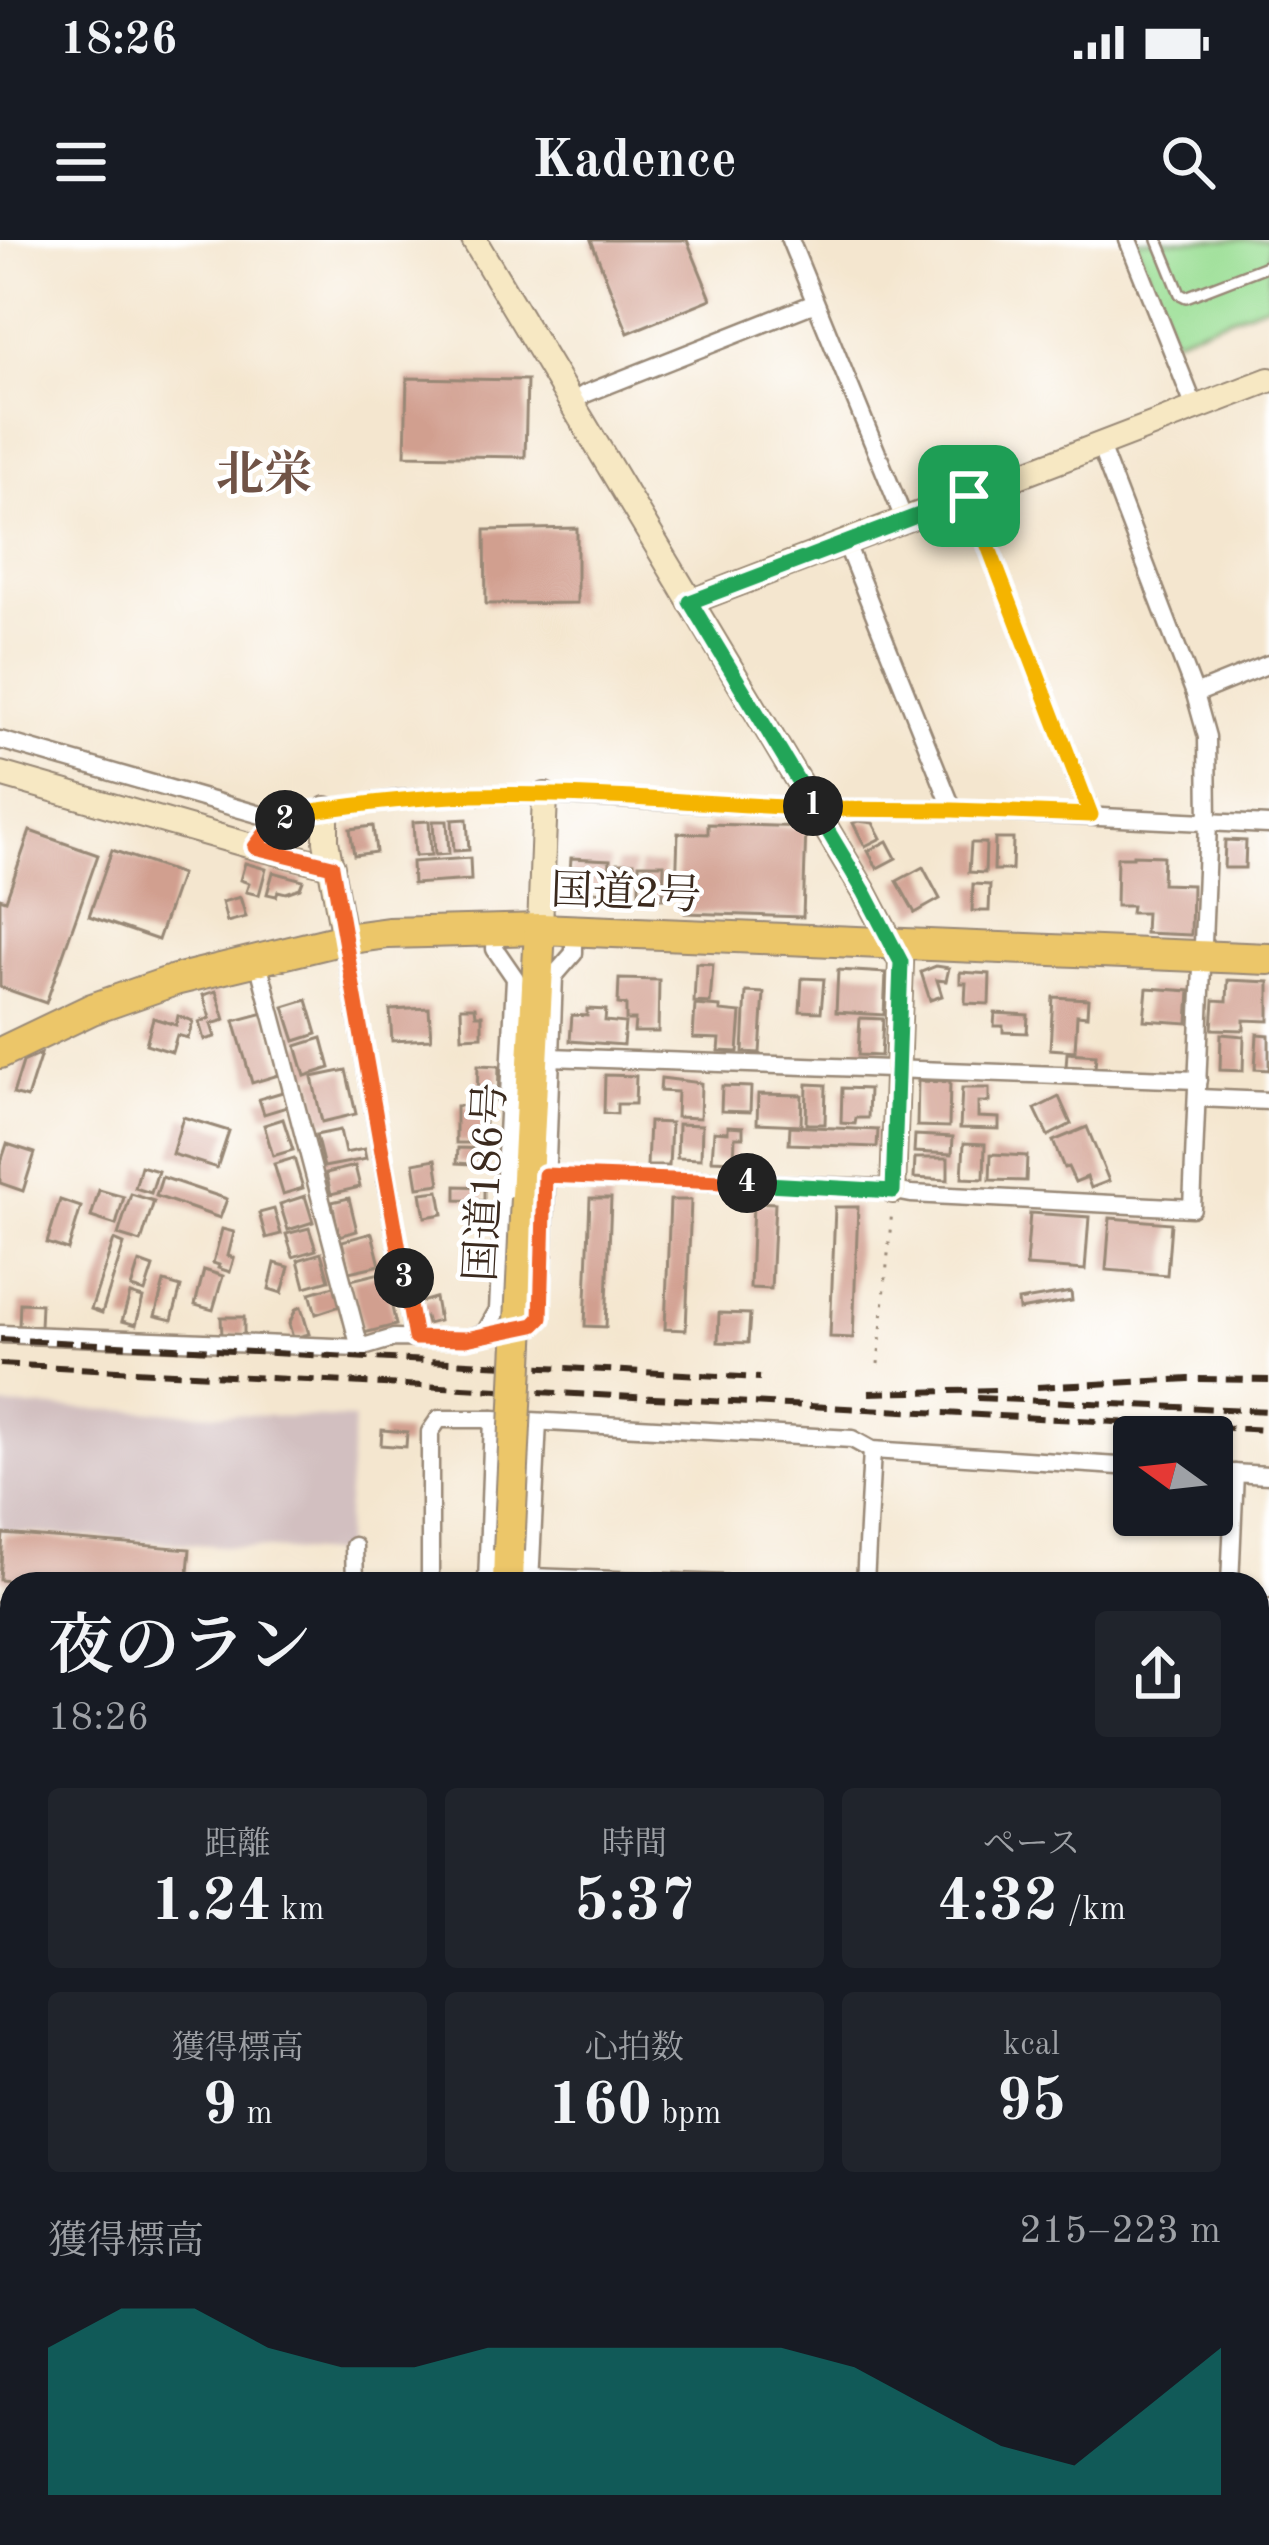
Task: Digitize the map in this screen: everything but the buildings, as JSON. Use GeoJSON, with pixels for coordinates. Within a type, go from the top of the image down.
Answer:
{"type":"FeatureCollection","features":[{"type":"Feature","properties":{"kind":"highway","name":"国道2号"},"geometry":{"type":"LineString","coordinates":[[0,1053],[92,1009],[175,980],[257,958],[388,933],[540,929],[1269,959]]}},
{"type":"Feature","properties":{"kind":"highway","name":"国道186号"},"geometry":{"type":"LineString","coordinates":[[519,1572],[509,1545],[535,1186],[540,929]]}},
{"type":"Feature","properties":{"kind":"street"},"geometry":{"type":"LineString","coordinates":[[474,240],[815,809],[901,962],[893,1191]]}},
{"type":"Feature","properties":{"kind":"street"},"geometry":{"type":"LineString","coordinates":[[790,240],[904,519]]}},
{"type":"Feature","properties":{"kind":"street"},"geometry":{"type":"LineString","coordinates":[[1128,240],[1196,408]]}},
{"type":"Feature","properties":{"kind":"street"},"geometry":{"type":"LineString","coordinates":[[571,403],[814,303]]}},
{"type":"Feature","properties":{"kind":"street"},"geometry":{"type":"LineString","coordinates":[[690,602],[1269,380]]}},
{"type":"Feature","properties":{"kind":"street"},"geometry":{"type":"LineString","coordinates":[[535,1186],[880,1188],[911,1194],[1192,1208],[1204,957],[1207,736],[1100,446]]}},
{"type":"Feature","properties":{"kind":"street"},"geometry":{"type":"LineString","coordinates":[[969,496],[1091,815]]}},
{"type":"Feature","properties":{"kind":"street"},"geometry":{"type":"LineString","coordinates":[[845,541],[953,810]]}},
{"type":"Feature","properties":{"kind":"street"},"geometry":{"type":"LineString","coordinates":[[1195,694],[1269,664]]}},
{"type":"Feature","properties":{"kind":"street"},"geometry":{"type":"LineString","coordinates":[[0,740],[268,817],[277,825]]}},
{"type":"Feature","properties":{"kind":"street"},"geometry":{"type":"LineString","coordinates":[[0,774],[332,866]]}},
{"type":"Feature","properties":{"kind":"street"},"geometry":{"type":"LineString","coordinates":[[540,929],[545,795]]}},
{"type":"Feature","properties":{"kind":"street"},"geometry":{"type":"LineString","coordinates":[[255,847],[277,825],[299,813],[418,798],[545,795],[1269,825]]}},
{"type":"Feature","properties":{"kind":"street"},"geometry":{"type":"LineString","coordinates":[[326,809],[326,841],[415,1338]]}},
{"type":"Feature","properties":{"kind":"street"},"geometry":{"type":"LineString","coordinates":[[485,1333],[498,1310],[515,978],[495,949],[496,928]]}},
{"type":"Feature","properties":{"kind":"street"},"geometry":{"type":"LineString","coordinates":[[0,1334],[360,1348],[394,1338],[466,1339],[534,1325],[541,1318],[535,1186],[554,976],[574,952],[574,931]]}},
{"type":"Feature","properties":{"kind":"street"},"geometry":{"type":"LineString","coordinates":[[257,958],[360,1348]]}},
{"type":"Feature","properties":{"kind":"street"},"geometry":{"type":"LineString","coordinates":[[550,1057],[898,1070],[1198,1089],[1269,1101]]}},
{"type":"Feature","properties":{"kind":"street"},"geometry":{"type":"LineString","coordinates":[[493,1419],[509,1545]]}},
{"type":"Feature","properties":{"kind":"street"},"geometry":{"type":"LineString","coordinates":[[430,1572],[430,1432],[439,1420],[852,1439],[872,1450],[1113,1466]]}},
{"type":"Feature","properties":{"kind":"street"},"geometry":{"type":"LineString","coordinates":[[494,1572],[509,1545],[538,1422]]}},
{"type":"Feature","properties":{"kind":"street"},"geometry":{"type":"LineString","coordinates":[[866,1572],[872,1450]]}},
{"type":"Feature","properties":{"kind":"street"},"geometry":{"type":"LineString","coordinates":[[1231,1572],[1235,1473],[1269,1475]]}},
{"type":"Feature","properties":{"kind":"street"},"geometry":{"type":"LineString","coordinates":[[354,1546],[355,1572]]}},
{"type":"Feature","properties":{"kind":"lane"},"geometry":{"type":"LineString","coordinates":[[1158,240],[1180,293],[1186,297],[1269,265]]}},
{"type":"Feature","properties":{"kind":"path"},"geometry":{"type":"LineString","coordinates":[[878,1364],[893,1191]]}},
{"type":"Feature","properties":{"kind":"shaded area"},"geometry":{"type":"Polygon","coordinates":[[[0,1406],[354,1419],[343,1554],[0,1531],[0,1406]]]}},
{"type":"Feature","properties":{"kind":"green space"},"geometry":{"type":"Polygon","coordinates":[[[1135,240],[1269,240],[1269,303],[1173,339],[1135,240]]]}},
{"type":"Feature","properties":{"kind":"railway"},"geometry":{"type":"LineString","coordinates":[[0,1339],[760,1378]]}},
{"type":"Feature","properties":{"kind":"railway"},"geometry":{"type":"LineString","coordinates":[[0,1364],[1269,1430]]}},
{"type":"Feature","properties":{"kind":"railway"},"geometry":{"type":"LineString","coordinates":[[1037,1387],[1269,1380]]}},
{"type":"Feature","properties":{"kind":"railway"},"geometry":{"type":"LineString","coordinates":[[869,1393],[995,1390]]}},
{"type":"Feature","properties":{"kind":"railway"},"geometry":{"type":"LineString","coordinates":[[977,1398],[1269,1411]]}},
{"type":"Feature","properties":{"kind":"district","name":"北栄"},"geometry":{"type":"Point","coordinates":[264,473]}},
{"type":"Feature","properties":{"kind":"route"},"geometry":{"type":"LineString","coordinates":[[969,496],[690,602],[815,809],[545,795],[400,799],[299,813],[264,835],[255,847],[332,866],[415,1338],[466,1339],[534,1325],[541,1318],[545,1175],[893,1191],[901,962],[815,809],[1091,815],[969,496]]}}]}
